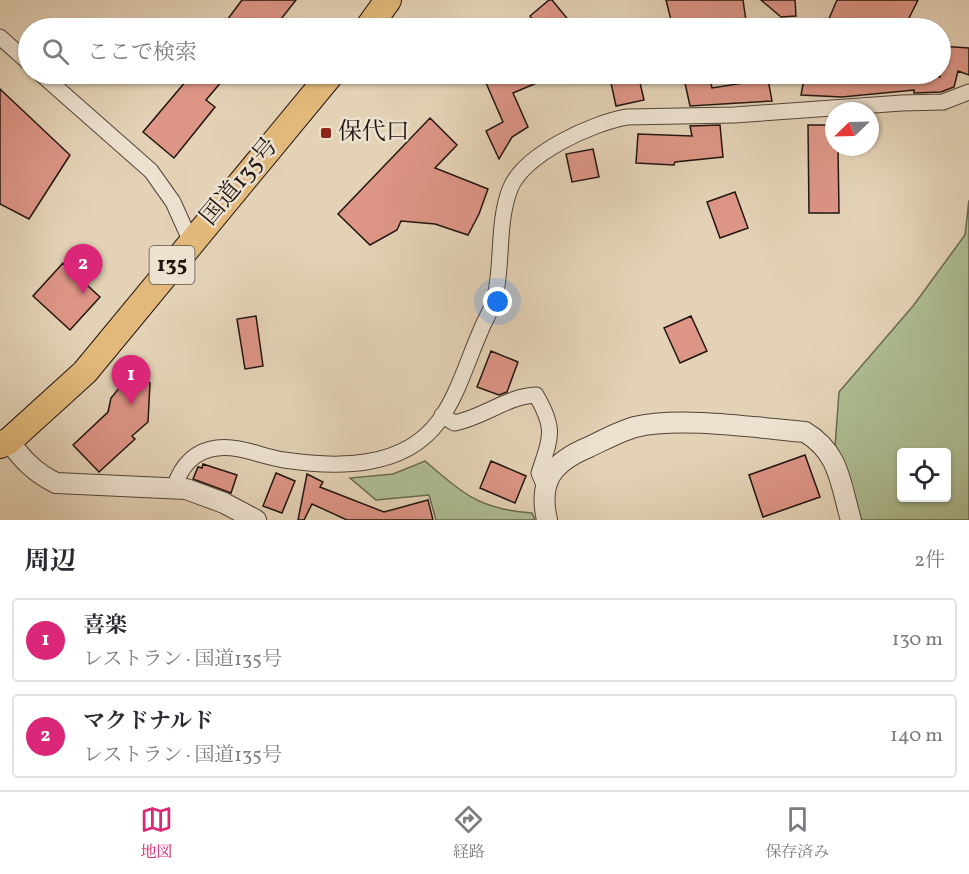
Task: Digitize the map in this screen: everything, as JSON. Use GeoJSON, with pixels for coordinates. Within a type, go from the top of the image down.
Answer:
{"type":"FeatureCollection","features":[{"type":"Feature","properties":{"kind":"highway"},"geometry":{"type":"LineString","coordinates":[[375,18],[388,0]]}},
{"type":"Feature","properties":{"kind":"highway","name":"国道135号"},"geometry":{"type":"LineString","coordinates":[[4,443],[85,372],[323,84]]}},
{"type":"Feature","properties":{"kind":"street"},"geometry":{"type":"LineString","coordinates":[[0,37],[18,53]]}},
{"type":"Feature","properties":{"kind":"street"},"geometry":{"type":"LineString","coordinates":[[52,84],[151,171],[173,202],[191,242]]}},
{"type":"Feature","properties":{"kind":"street"},"geometry":{"type":"LineString","coordinates":[[174,488],[180,469],[206,451],[219,447],[285,460],[335,464],[374,462],[419,442],[442,415],[495,299],[504,213],[511,187],[539,154],[609,120],[627,117],[734,115],[943,102],[969,92]]}},
{"type":"Feature","properties":{"kind":"street"},"geometry":{"type":"LineString","coordinates":[[442,415],[454,423],[471,420],[521,395],[536,395],[551,426],[550,440],[539,473],[545,487]]}},
{"type":"Feature","properties":{"kind":"street"},"geometry":{"type":"LineString","coordinates":[[547,520],[542,500],[549,474],[571,454],[635,427],[674,423],[805,432],[822,442],[834,461],[851,520]]}},
{"type":"Feature","properties":{"kind":"street"},"geometry":{"type":"LineString","coordinates":[[4,443],[40,476],[56,483],[102,487],[186,489],[224,503],[256,520]]}},
{"type":"Feature","properties":{"kind":"green space"},"geometry":{"type":"Polygon","coordinates":[[[969,200],[969,520],[849,520],[834,461],[839,392],[913,306],[965,235],[969,200]]]}},
{"type":"Feature","properties":{"kind":"green space"},"geometry":{"type":"Polygon","coordinates":[[[425,461],[462,491],[485,504],[532,513],[535,520],[436,520],[429,495],[376,500],[350,478],[393,474],[425,461]]]}},
{"type":"Feature","properties":{"kind":"building"},"geometry":{"type":"Polygon","coordinates":[[[242,0],[296,0],[282,18],[228,18],[242,0]]]}},
{"type":"Feature","properties":{"kind":"building"},"geometry":{"type":"Polygon","coordinates":[[[552,0],[567,18],[532,18],[530,16],[552,0]]]}},
{"type":"Feature","properties":{"kind":"building"},"geometry":{"type":"Polygon","coordinates":[[[666,0],[743,0],[746,18],[670,18],[666,0]]]}},
{"type":"Feature","properties":{"kind":"building"},"geometry":{"type":"Polygon","coordinates":[[[761,0],[795,0],[796,16],[781,17],[761,0]]]}},
{"type":"Feature","properties":{"kind":"building"},"geometry":{"type":"Polygon","coordinates":[[[837,0],[918,0],[909,18],[829,18],[837,0]]]}},
{"type":"Feature","properties":{"kind":"building"},"geometry":{"type":"Polygon","coordinates":[[[951,47],[969,48],[969,75],[958,71],[954,87],[941,92],[914,93],[914,90],[842,97],[801,95],[803,84],[951,84],[951,47]]]}},
{"type":"Feature","properties":{"kind":"building"},"geometry":{"type":"Polygon","coordinates":[[[184,84],[220,84],[206,100],[215,107],[174,158],[143,132],[184,84]]]}},
{"type":"Feature","properties":{"kind":"building"},"geometry":{"type":"Polygon","coordinates":[[[486,84],[534,84],[513,93],[528,127],[512,137],[499,159],[486,131],[503,122],[486,84]]]}},
{"type":"Feature","properties":{"kind":"building"},"geometry":{"type":"Polygon","coordinates":[[[611,84],[640,84],[644,100],[616,106],[611,84]]]}},
{"type":"Feature","properties":{"kind":"building"},"geometry":{"type":"Polygon","coordinates":[[[685,84],[711,84],[712,88],[737,84],[769,84],[772,101],[690,106],[685,84]]]}},
{"type":"Feature","properties":{"kind":"building"},"geometry":{"type":"Polygon","coordinates":[[[0,89],[70,155],[29,219],[0,204],[0,89]]]}},
{"type":"Feature","properties":{"kind":"building"},"geometry":{"type":"Polygon","coordinates":[[[430,118],[457,145],[435,168],[488,189],[479,214],[468,235],[435,224],[401,221],[397,230],[370,245],[338,214],[430,118]]]}},
{"type":"Feature","properties":{"kind":"building"},"geometry":{"type":"Polygon","coordinates":[[[720,125],[723,157],[675,162],[674,165],[636,163],[638,134],[692,136],[690,126],[720,125]]]}},
{"type":"Feature","properties":{"kind":"building"},"geometry":{"type":"Polygon","coordinates":[[[808,125],[825,125],[825,156],[838,156],[839,213],[809,213],[808,125]]]}},
{"type":"Feature","properties":{"kind":"building"},"geometry":{"type":"Polygon","coordinates":[[[593,149],[599,177],[572,182],[566,154],[593,149]]]}},
{"type":"Feature","properties":{"kind":"building"},"geometry":{"type":"Polygon","coordinates":[[[735,192],[748,228],[720,238],[707,202],[735,192]]]}},
{"type":"Feature","properties":{"kind":"building"},"geometry":{"type":"Polygon","coordinates":[[[63,263],[100,297],[70,330],[33,296],[63,263]]]}},
{"type":"Feature","properties":{"kind":"building"},"geometry":{"type":"Polygon","coordinates":[[[256,316],[263,366],[245,369],[237,319],[256,316]]]}},
{"type":"Feature","properties":{"kind":"building"},"geometry":{"type":"Polygon","coordinates":[[[691,316],[707,351],[680,363],[664,328],[691,316]]]}},
{"type":"Feature","properties":{"kind":"building"},"geometry":{"type":"Polygon","coordinates":[[[491,351],[518,362],[507,392],[499,395],[477,387],[491,351]]]}},
{"type":"Feature","properties":{"kind":"building"},"geometry":{"type":"Polygon","coordinates":[[[134,370],[150,383],[148,422],[132,436],[135,439],[99,472],[73,445],[108,412],[111,398],[134,370]]]}},
{"type":"Feature","properties":{"kind":"building"},"geometry":{"type":"Polygon","coordinates":[[[805,455],[820,497],[763,517],[749,475],[805,455]]]}},
{"type":"Feature","properties":{"kind":"building"},"geometry":{"type":"Polygon","coordinates":[[[491,461],[526,476],[515,503],[480,488],[491,461]]]}},
{"type":"Feature","properties":{"kind":"building"},"geometry":{"type":"Polygon","coordinates":[[[203,464],[237,475],[231,493],[193,479],[198,467],[202,468],[203,464]]]}},
{"type":"Feature","properties":{"kind":"building"},"geometry":{"type":"Polygon","coordinates":[[[276,473],[295,481],[282,513],[263,506],[276,473]]]}},
{"type":"Feature","properties":{"kind":"building"},"geometry":{"type":"Polygon","coordinates":[[[307,474],[323,482],[320,487],[384,512],[428,500],[433,520],[347,520],[312,504],[304,520],[298,520],[307,474]]]}},
{"type":"Feature","properties":{"kind":"place","name":"保代口"},"geometry":{"type":"Point","coordinates":[326,133]}},
{"type":"Feature","properties":{"kind":"place","name":"マクドナルド"},"geometry":{"type":"Point","coordinates":[83,294]}},
{"type":"Feature","properties":{"kind":"place","name":"喜楽"},"geometry":{"type":"Point","coordinates":[131,405]}}]}
